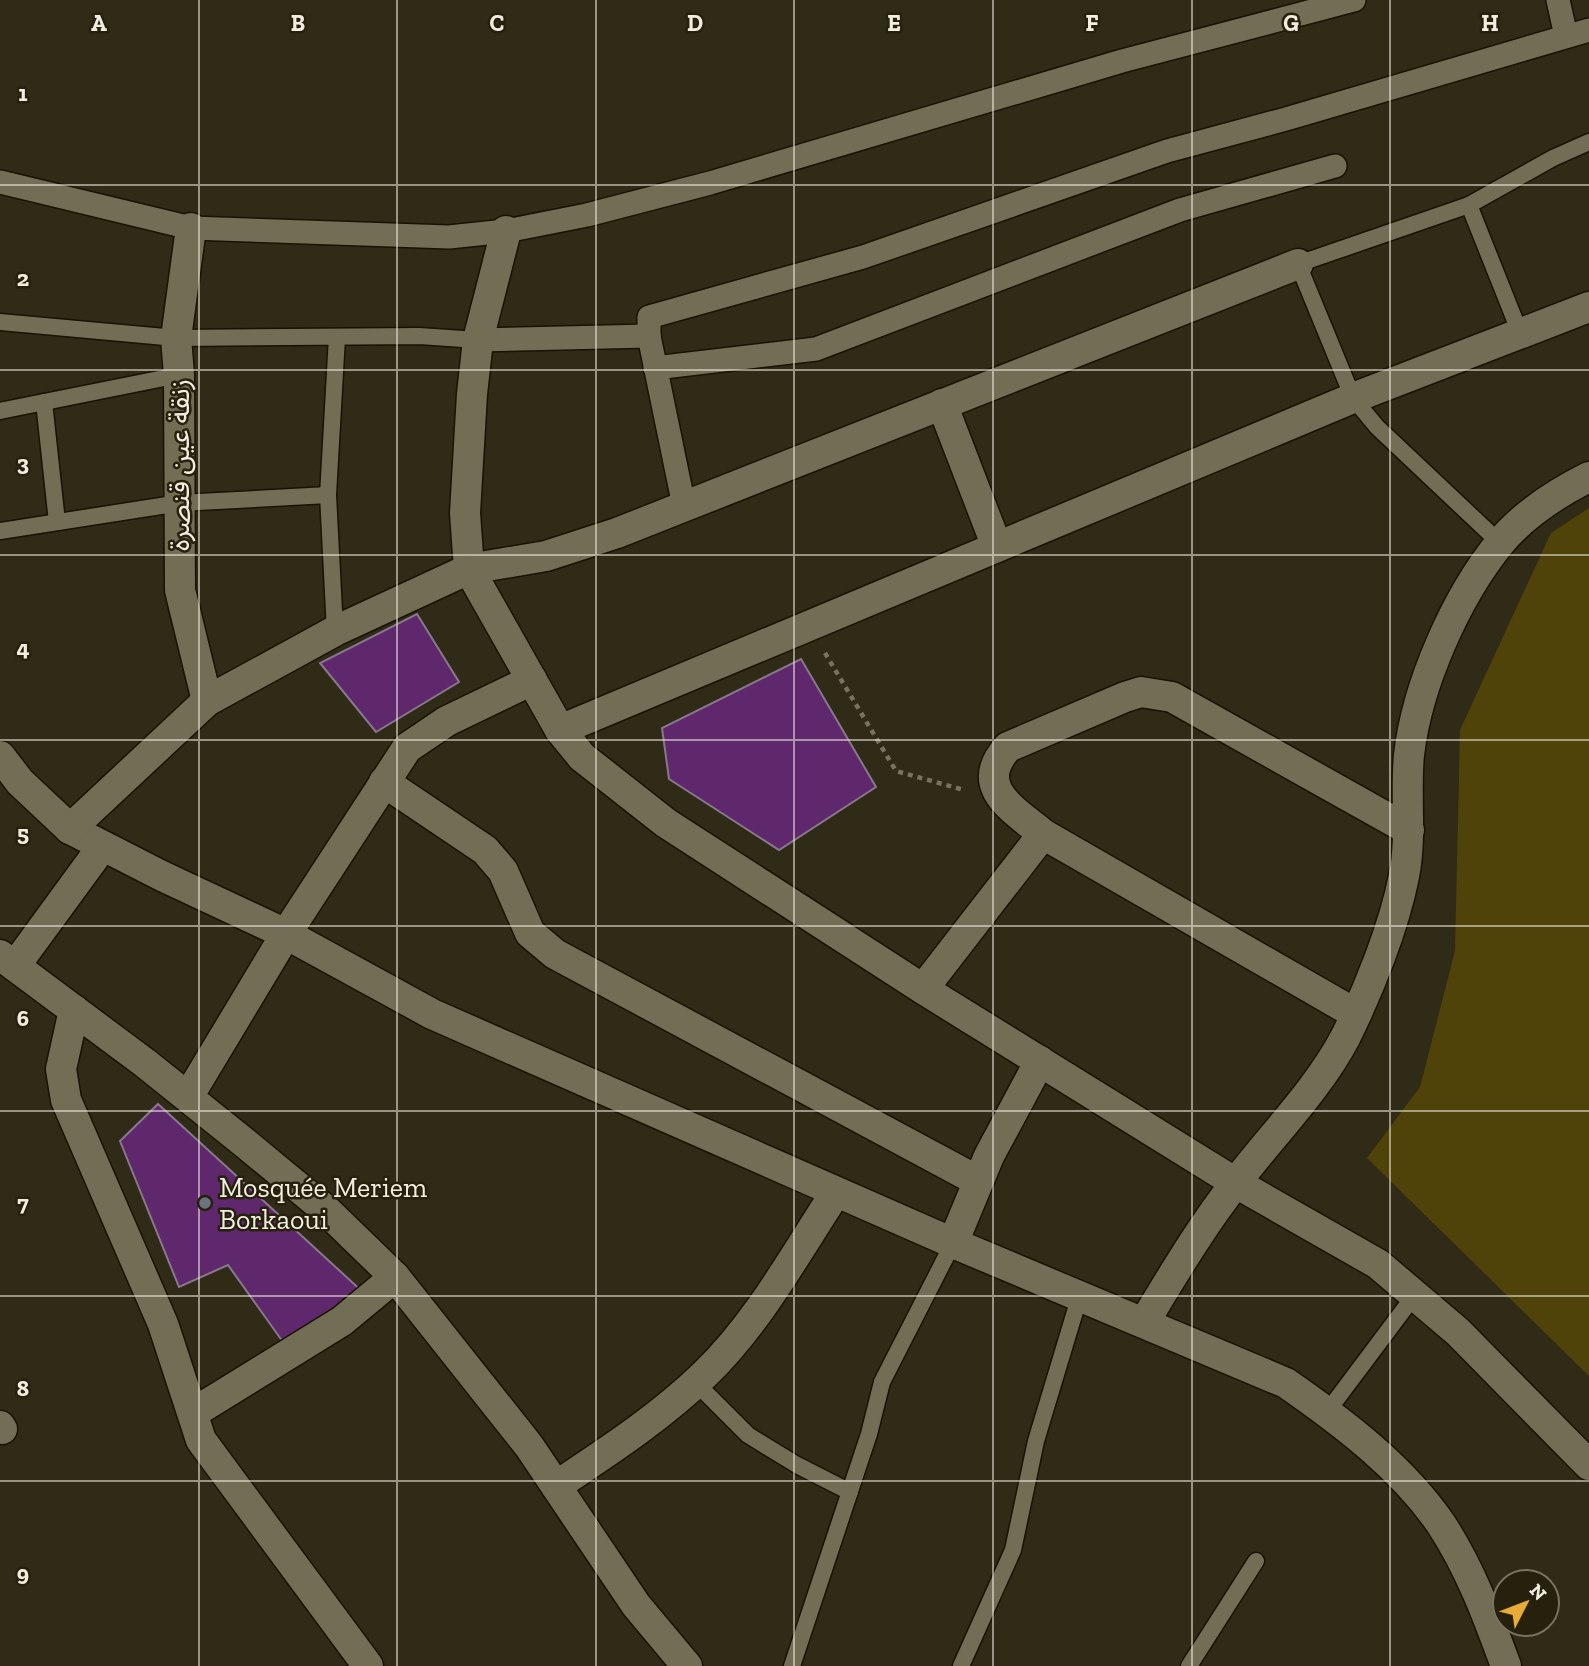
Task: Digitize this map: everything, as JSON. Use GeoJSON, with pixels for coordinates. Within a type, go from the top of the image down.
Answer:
{"type":"FeatureCollection","features":[{"type":"Feature","properties":{"kind":"street"},"geometry":{"type":"LineString","coordinates":[[0,182],[191,228],[449,237],[506,231],[587,215],[710,183],[942,117],[1122,61],[1354,0]]}},
{"type":"Feature","properties":{"kind":"street"},"geometry":{"type":"LineString","coordinates":[[1558,0],[1566,36]]}},
{"type":"Feature","properties":{"kind":"street"},"geometry":{"type":"LineString","coordinates":[[684,506],[649,336],[649,317],[863,257],[1167,150],[1286,119],[1589,30]]}},
{"type":"Feature","properties":{"kind":"street"},"geometry":{"type":"LineString","coordinates":[[655,368],[816,349],[1180,210],[1335,166]]}},
{"type":"Feature","properties":{"kind":"street","name":"زنقة عين قنصرة"},"geometry":{"type":"LineString","coordinates":[[191,228],[176,338],[179,375],[180,590],[207,701]]}},
{"type":"Feature","properties":{"kind":"street"},"geometry":{"type":"LineString","coordinates":[[506,231],[478,340],[465,513],[469,569],[560,730],[582,757],[666,823],[923,989],[1236,1183],[1378,1264],[1458,1332],[1589,1465]]}},
{"type":"Feature","properties":{"kind":"street"},"geometry":{"type":"LineString","coordinates":[[70,829],[207,701],[335,631],[469,569],[546,556],[684,506],[1298,264]]}},
{"type":"Feature","properties":{"kind":"street"},"geometry":{"type":"LineString","coordinates":[[560,730],[1353,398],[1589,307]]}},
{"type":"Feature","properties":{"kind":"street"},"geometry":{"type":"LineString","coordinates":[[478,340],[649,336]]}},
{"type":"Feature","properties":{"kind":"street"},"geometry":{"type":"LineString","coordinates":[[942,404],[997,547]]}},
{"type":"Feature","properties":{"kind":"street"},"geometry":{"type":"LineString","coordinates":[[1145,1321],[1179,1263],[1236,1183],[1327,1068],[1356,1014],[1395,909],[1404,876],[1409,830],[1409,757],[1416,715],[1439,644],[1500,543],[1545,503],[1589,477]]}},
{"type":"Feature","properties":{"kind":"street"},"geometry":{"type":"LineString","coordinates":[[188,1097],[286,934],[407,748],[447,721],[532,680]]}},
{"type":"Feature","properties":{"kind":"street"},"geometry":{"type":"LineString","coordinates":[[1356,1014],[1043,834],[1005,802],[992,779],[994,767],[1008,747],[1125,697],[1154,693],[1172,697],[1409,830]]}},
{"type":"Feature","properties":{"kind":"street"},"geometry":{"type":"LineString","coordinates":[[0,756],[20,782],[70,829],[102,847],[286,934],[432,1014],[953,1243],[1145,1321],[1286,1383],[1328,1412],[1391,1466],[1440,1523],[1477,1590],[1506,1666]]}},
{"type":"Feature","properties":{"kind":"street"},"geometry":{"type":"LineString","coordinates":[[384,782],[485,850],[503,871],[530,933],[555,954],[978,1181]]}},
{"type":"Feature","properties":{"kind":"street"},"geometry":{"type":"LineString","coordinates":[[923,989],[1043,834]]}},
{"type":"Feature","properties":{"kind":"street"},"geometry":{"type":"LineString","coordinates":[[102,847],[7,960],[188,1097],[327,1211],[395,1277],[529,1446],[636,1605],[687,1666]]}},
{"type":"Feature","properties":{"kind":"street"},"geometry":{"type":"LineString","coordinates":[[74,1010],[61,1069],[66,1100],[163,1324],[201,1440],[368,1666]]}},
{"type":"Feature","properties":{"kind":"street"},"geometry":{"type":"LineString","coordinates":[[953,1243],[978,1181],[1040,1061]]}},
{"type":"Feature","properties":{"kind":"street"},"geometry":{"type":"LineString","coordinates":[[556,1486],[599,1458],[695,1382],[734,1340],[777,1283],[836,1192]]}},
{"type":"Feature","properties":{"kind":"street"},"geometry":{"type":"LineString","coordinates":[[193,1413],[342,1321],[395,1277]]}},
{"type":"Feature","properties":{"kind":"lane"},"geometry":{"type":"LineString","coordinates":[[1500,543],[1377,427],[1353,398],[1298,264],[1469,205],[1553,158],[1589,142]]}},
{"type":"Feature","properties":{"kind":"lane"},"geometry":{"type":"LineString","coordinates":[[1469,205],[1520,333]]}},
{"type":"Feature","properties":{"kind":"lane"},"geometry":{"type":"LineString","coordinates":[[0,322],[176,338],[478,340]]}},
{"type":"Feature","properties":{"kind":"lane"},"geometry":{"type":"LineString","coordinates":[[335,631],[328,495],[337,337]]}},
{"type":"Feature","properties":{"kind":"lane"},"geometry":{"type":"LineString","coordinates":[[0,411],[179,375]]}},
{"type":"Feature","properties":{"kind":"lane"},"geometry":{"type":"LineString","coordinates":[[44,402],[57,522]]}},
{"type":"Feature","properties":{"kind":"lane"},"geometry":{"type":"LineString","coordinates":[[0,531],[180,503],[328,495]]}},
{"type":"Feature","properties":{"kind":"lane"},"geometry":{"type":"LineString","coordinates":[[792,1666],[850,1492],[882,1382],[953,1243]]}},
{"type":"Feature","properties":{"kind":"lane"},"geometry":{"type":"LineString","coordinates":[[961,1666],[1013,1550],[1036,1441],[1080,1295]]}},
{"type":"Feature","properties":{"kind":"lane"},"geometry":{"type":"LineString","coordinates":[[1328,1412],[1414,1296]]}},
{"type":"Feature","properties":{"kind":"lane"},"geometry":{"type":"LineString","coordinates":[[695,1382],[748,1435],[797,1465],[850,1492]]}},
{"type":"Feature","properties":{"kind":"lane"},"geometry":{"type":"LineString","coordinates":[[1189,1666],[1256,1561]]}},
{"type":"Feature","properties":{"kind":"path"},"geometry":{"type":"LineString","coordinates":[[808,625],[896,771],[1005,802]]}},
{"type":"Feature","properties":{"kind":"shaded area"},"geometry":{"type":"Polygon","coordinates":[[[1589,508],[1589,1376],[1367,1158],[1420,1087],[1455,951],[1460,730],[1551,533],[1589,508]]]}},
{"type":"Feature","properties":{"kind":"building"},"geometry":{"type":"Polygon","coordinates":[[[417,614],[459,682],[376,732],[320,663],[417,614]]]}},
{"type":"Feature","properties":{"kind":"building"},"geometry":{"type":"Polygon","coordinates":[[[801,659],[876,787],[779,850],[669,779],[662,728],[801,659]]]}},
{"type":"Feature","properties":{"kind":"building","name":"Mosquée Meriem Borkaoui"},"geometry":{"type":"Polygon","coordinates":[[[158,1104],[365,1294],[283,1342],[228,1265],[179,1287],[120,1141],[158,1104]]]}},
{"type":"Feature","properties":{"kind":"place","name":"Mosquée Meriem Borkaoui"},"geometry":{"type":"Point","coordinates":[205,1203]}}]}
